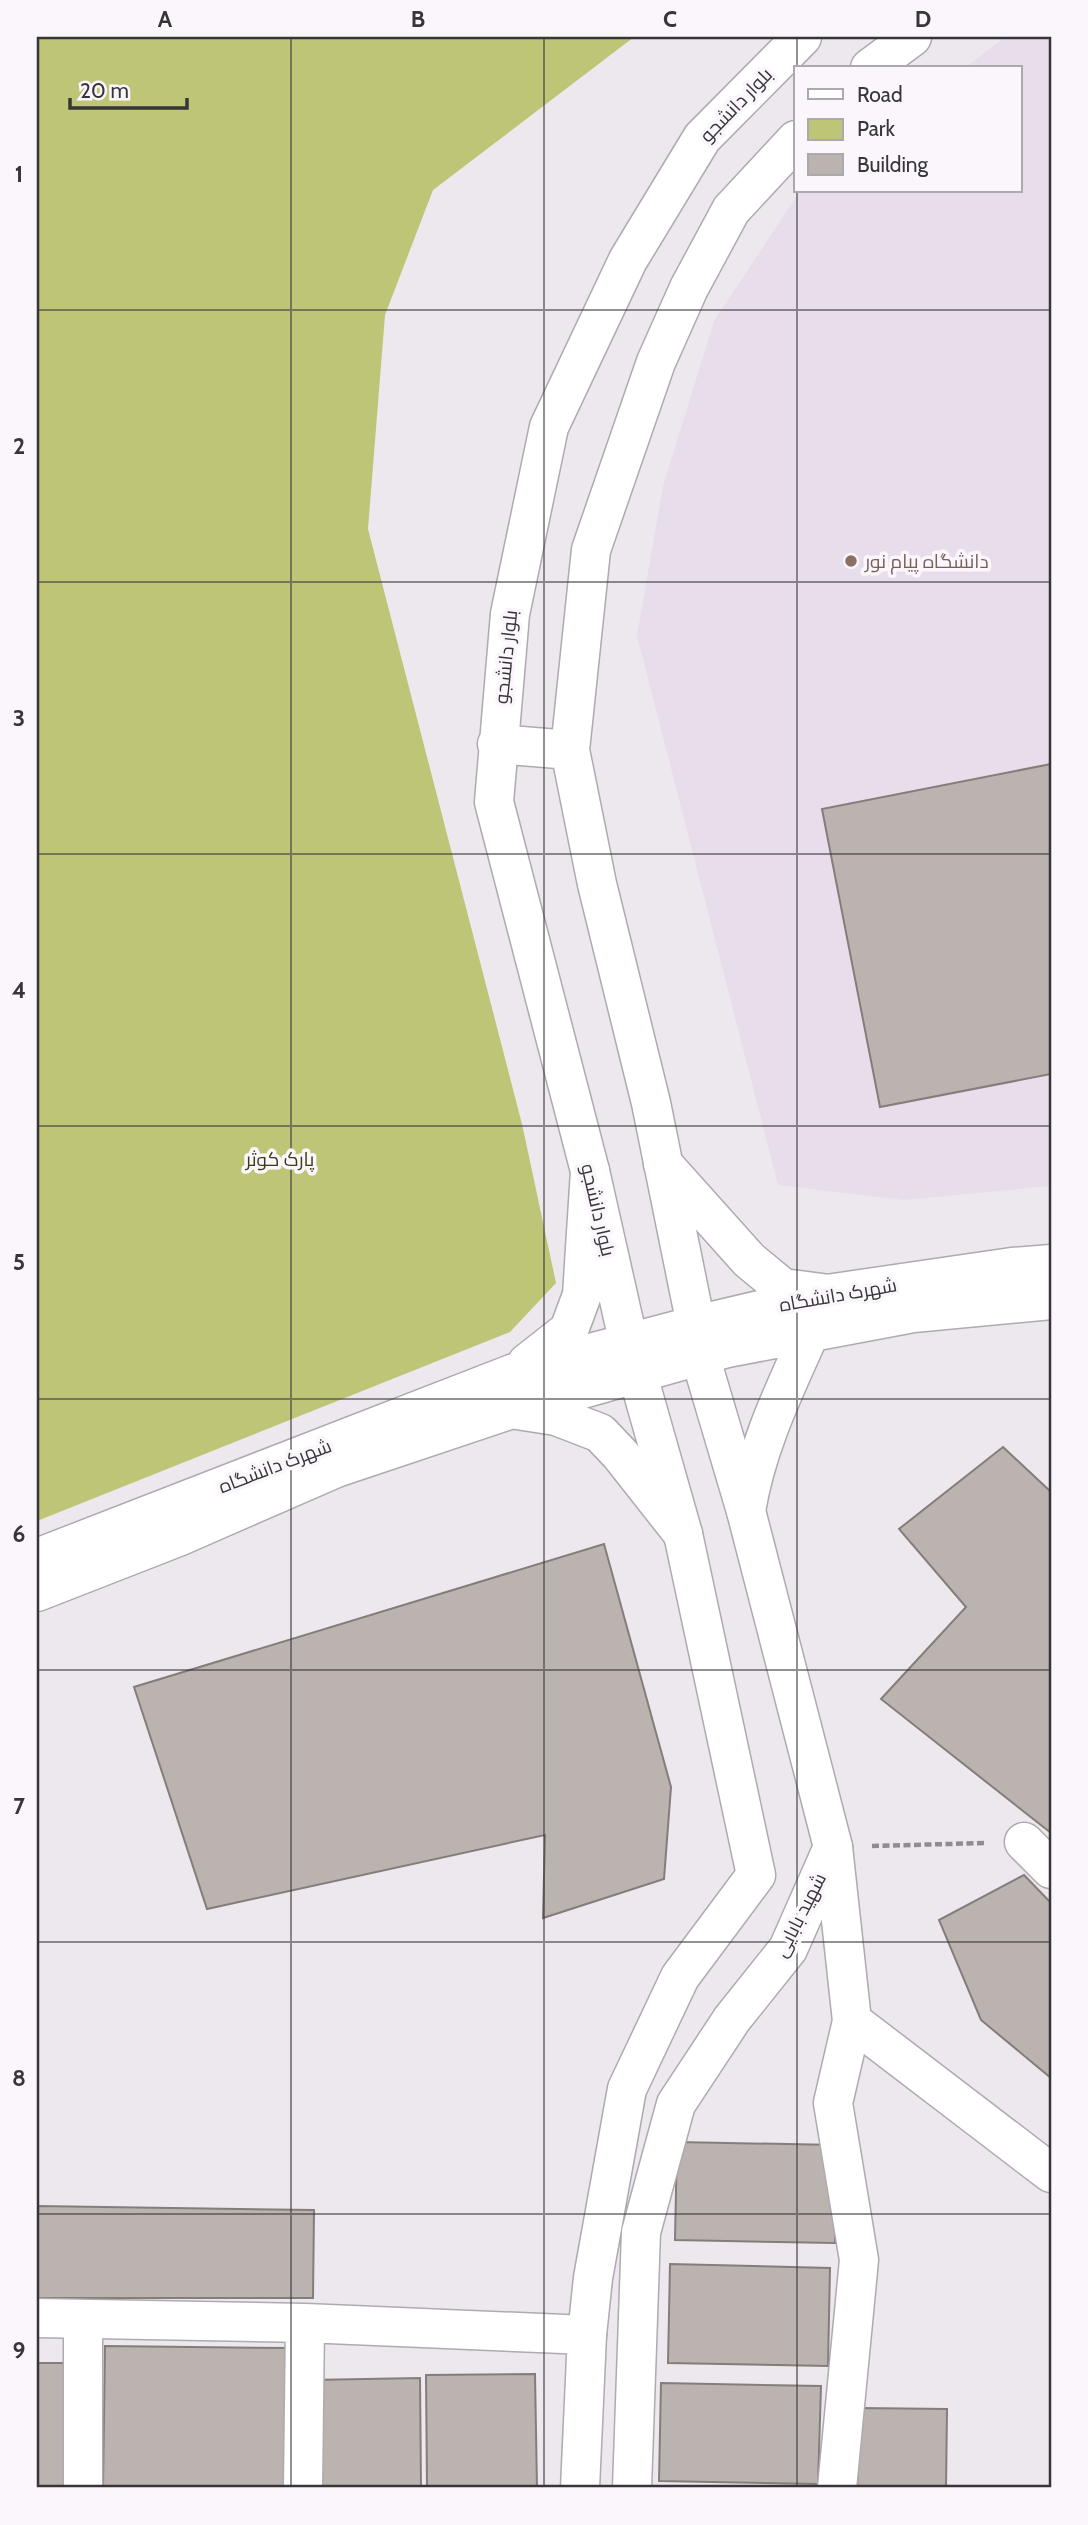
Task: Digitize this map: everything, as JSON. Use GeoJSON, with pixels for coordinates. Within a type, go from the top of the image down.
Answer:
{"type":"FeatureCollection","features":[{"type":"Feature","properties":{"kind":"main road","name":"بلوار دانشجو"},"geometry":{"type":"LineString","coordinates":[[633,1359],[590,1171],[494,802],[510,614],[549,427],[628,260],[702,138],[802,37]]}},
{"type":"Feature","properties":{"kind":"main road"},"geometry":{"type":"LineString","coordinates":[[873,66],[912,37]]}},
{"type":"Feature","properties":{"kind":"main road"},"geometry":{"type":"LineString","coordinates":[[794,142],[731,211],[689,288],[656,362],[591,550],[570,750],[597,884],[651,1103],[698,1340],[746,1511],[833,1847],[852,2021],[833,2103],[859,2260],[837,2488]]}},
{"type":"Feature","properties":{"kind":"main road"},"geometry":{"type":"LineString","coordinates":[[497,744],[570,750]]}},
{"type":"Feature","properties":{"kind":"main road"},"geometry":{"type":"LineString","coordinates":[[663,1164],[749,1260],[783,1287],[827,1294],[763,1441],[751,1476],[746,1511]]}},
{"type":"Feature","properties":{"kind":"main road"},"geometry":{"type":"LineString","coordinates":[[37,1592],[178,1536],[513,1391],[569,1330],[582,1295],[590,1171]]}},
{"type":"Feature","properties":{"kind":"main road","name":"شهرک دانشگاه"},"geometry":{"type":"LineString","coordinates":[[37,1558],[513,1391],[698,1340],[827,1294],[1012,1267],[1051,1264]]}},
{"type":"Feature","properties":{"kind":"main road"},"geometry":{"type":"LineString","coordinates":[[698,1340],[810,1333],[914,1313],[1051,1300]]}},
{"type":"Feature","properties":{"kind":"main road"},"geometry":{"type":"LineString","coordinates":[[580,2488],[587,2335],[593,2278],[627,2090],[680,1977],[756,1875],[683,1534],[633,1359]]}},
{"type":"Feature","properties":{"kind":"main road"},"geometry":{"type":"LineString","coordinates":[[513,1391],[556,1416],[600,1433],[620,1454],[683,1534]]}},
{"type":"Feature","properties":{"kind":"main road"},"geometry":{"type":"LineString","coordinates":[[1024,1842],[1051,1869]]}},
{"type":"Feature","properties":{"kind":"main road","name":"شهید بابایی"},"geometry":{"type":"LineString","coordinates":[[632,2488],[641,2232],[676,2104],[732,2019],[788,1949],[833,1847]]}},
{"type":"Feature","properties":{"kind":"main road"},"geometry":{"type":"LineString","coordinates":[[852,2021],[1051,2173]]}},
{"type":"Feature","properties":{"kind":"main road"},"geometry":{"type":"LineString","coordinates":[[37,2318],[304,2323],[587,2335]]}},
{"type":"Feature","properties":{"kind":"main road"},"geometry":{"type":"LineString","coordinates":[[83,2319],[83,2488]]}},
{"type":"Feature","properties":{"kind":"main road"},"geometry":{"type":"LineString","coordinates":[[303,2488],[304,2323]]}},
{"type":"Feature","properties":{"kind":"path"},"geometry":{"type":"LineString","coordinates":[[833,1847],[1024,1842]]}},
{"type":"Feature","properties":{"kind":"shaded area","name":"دانشگاه پیام نور"},"geometry":{"type":"Polygon","coordinates":[[[1005,37],[1051,37],[1051,1186],[904,1200],[778,1185],[637,636],[663,486],[714,321],[799,192],[1021,192],[1021,66],[968,66],[1005,37]]]}},
{"type":"Feature","properties":{"kind":"green space","name":"پارک کوثر"},"geometry":{"type":"Polygon","coordinates":[[[37,37],[634,37],[433,190],[385,315],[368,529],[522,1124],[556,1283],[510,1332],[37,1521],[37,37]]]}},
{"type":"Feature","properties":{"kind":"building"},"geometry":{"type":"Polygon","coordinates":[[[1051,764],[1051,1074],[880,1107],[822,809],[1051,764]]]}},
{"type":"Feature","properties":{"kind":"building"},"geometry":{"type":"Polygon","coordinates":[[[1003,1447],[1051,1492],[1051,1833],[881,1699],[966,1607],[899,1529],[1003,1447]]]}},
{"type":"Feature","properties":{"kind":"building"},"geometry":{"type":"Polygon","coordinates":[[[604,1544],[671,1787],[664,1879],[543,1918],[545,1835],[207,1909],[134,1687],[604,1544]]]}},
{"type":"Feature","properties":{"kind":"building"},"geometry":{"type":"Polygon","coordinates":[[[1024,1875],[1051,1903],[1051,2078],[981,2020],[939,1920],[1024,1875]]]}},
{"type":"Feature","properties":{"kind":"building"},"geometry":{"type":"Polygon","coordinates":[[[677,2142],[837,2145],[835,2243],[675,2240],[677,2142]]]}},
{"type":"Feature","properties":{"kind":"building"},"geometry":{"type":"Polygon","coordinates":[[[37,2206],[314,2210],[313,2298],[37,2298],[37,2206]]]}},
{"type":"Feature","properties":{"kind":"building"},"geometry":{"type":"Polygon","coordinates":[[[670,2264],[830,2268],[828,2366],[668,2363],[670,2264]]]}},
{"type":"Feature","properties":{"kind":"building"},"geometry":{"type":"Polygon","coordinates":[[[105,2346],[288,2348],[285,2488],[103,2488],[105,2346]]]}},
{"type":"Feature","properties":{"kind":"building"},"geometry":{"type":"Polygon","coordinates":[[[37,2363],[67,2363],[66,2488],[37,2488],[37,2363]]]}},
{"type":"Feature","properties":{"kind":"building"},"geometry":{"type":"Polygon","coordinates":[[[535,2374],[537,2488],[427,2488],[426,2375],[535,2374]]]}},
{"type":"Feature","properties":{"kind":"building"},"geometry":{"type":"Polygon","coordinates":[[[420,2378],[421,2488],[312,2488],[310,2380],[420,2378]]]}},
{"type":"Feature","properties":{"kind":"building"},"geometry":{"type":"Polygon","coordinates":[[[661,2383],[821,2386],[818,2484],[659,2481],[661,2383]]]}},
{"type":"Feature","properties":{"kind":"building"},"geometry":{"type":"Polygon","coordinates":[[[860,2408],[947,2409],[946,2488],[857,2488],[860,2408]]]}},
{"type":"Feature","properties":{"kind":"place","name":"دانشگاه پیام نور"},"geometry":{"type":"Point","coordinates":[851,561]}}]}
